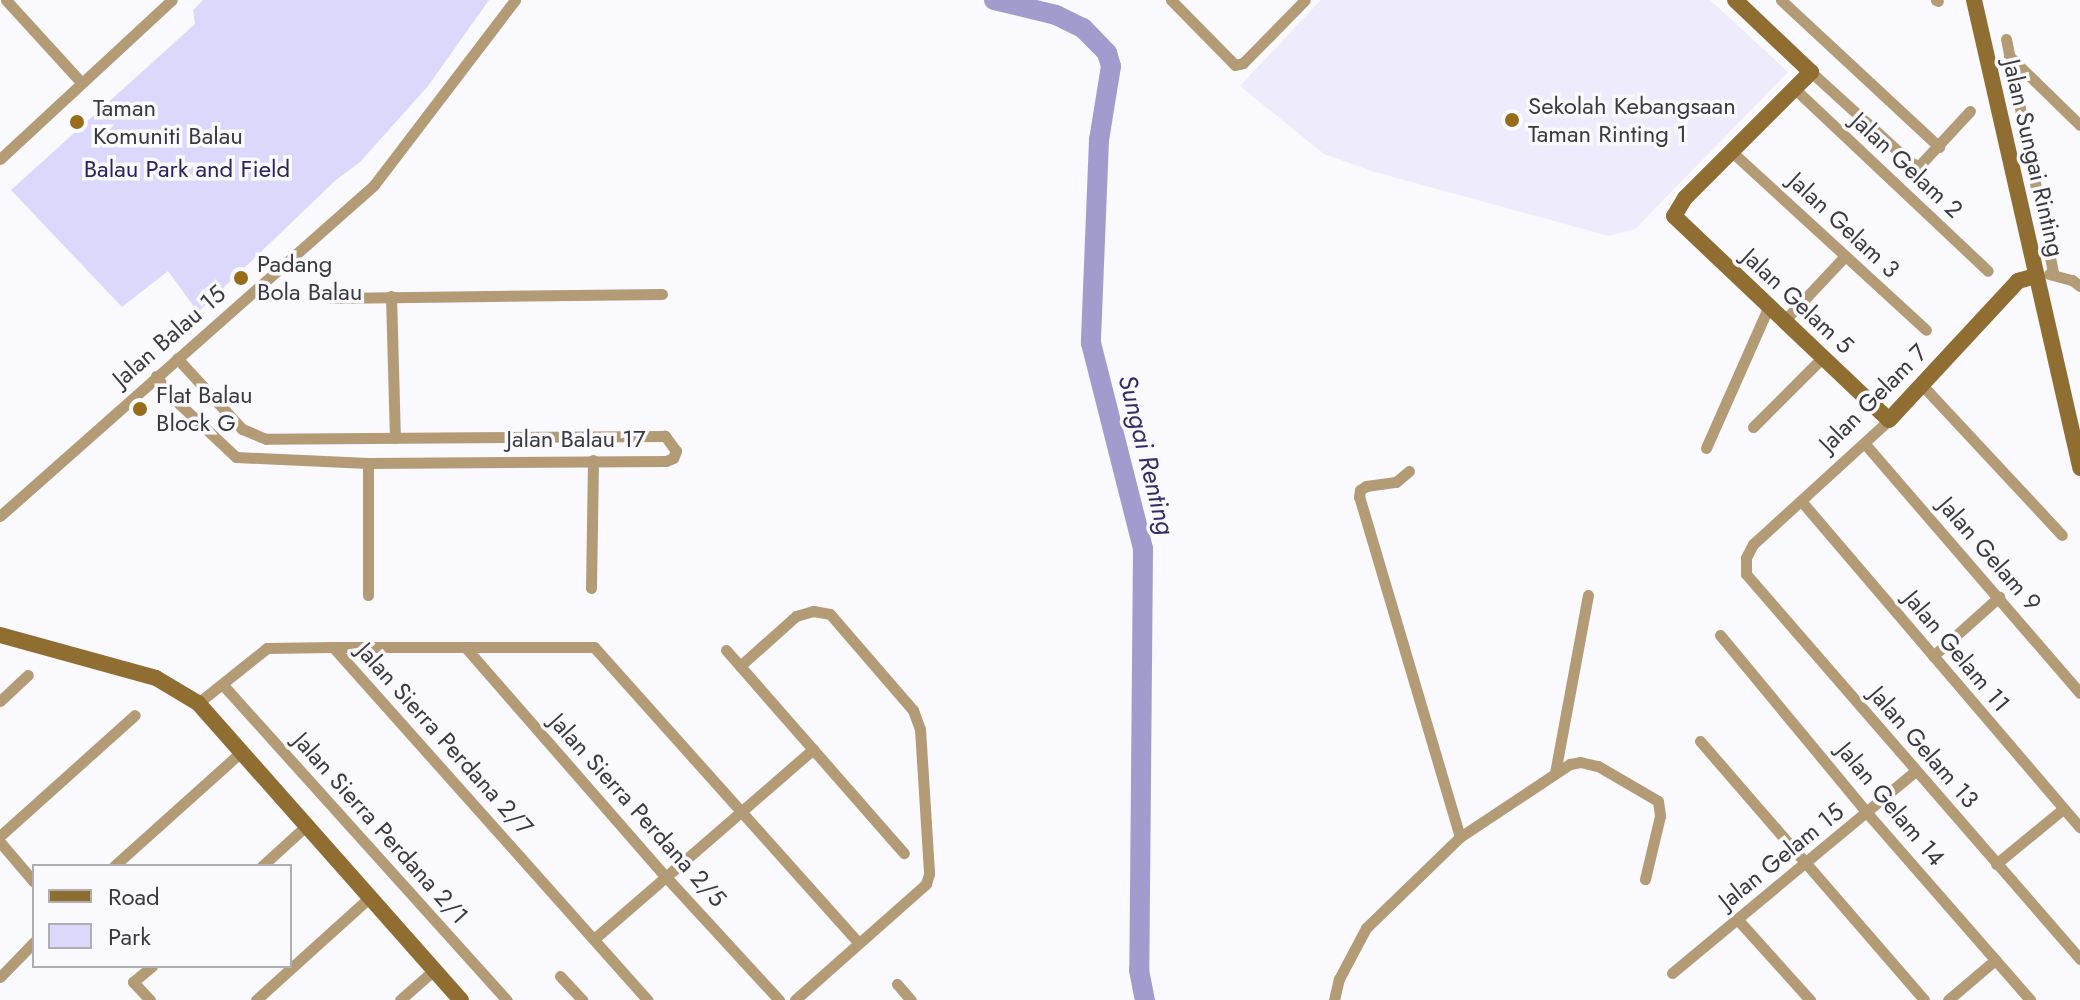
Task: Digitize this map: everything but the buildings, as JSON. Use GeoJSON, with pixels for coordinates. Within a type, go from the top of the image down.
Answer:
{"type":"FeatureCollection","features":[{"type":"Feature","properties":{"kind":"street"},"geometry":{"type":"LineString","coordinates":[[6,0],[81,82]]}},
{"type":"Feature","properties":{"kind":"street"},"geometry":{"type":"LineString","coordinates":[[0,159],[172,0]]}},
{"type":"Feature","properties":{"kind":"street","name":"Jalan Balau 15"},"geometry":{"type":"LineString","coordinates":[[0,516],[374,185],[515,0]]}},
{"type":"Feature","properties":{"kind":"street"},"geometry":{"type":"LineString","coordinates":[[1171,0],[1235,65],[1243,63],[1305,0]]}},
{"type":"Feature","properties":{"kind":"street"},"geometry":{"type":"LineString","coordinates":[[1735,0],[1911,163],[1919,166],[1926,162],[1970,111]]}},
{"type":"Feature","properties":{"kind":"street"},"geometry":{"type":"LineString","coordinates":[[1781,0],[1939,147]]}},
{"type":"Feature","properties":{"kind":"street","name":"Jalan Sungai Rinting"},"geometry":{"type":"LineString","coordinates":[[1974,0],[2045,275],[2080,468]]}},
{"type":"Feature","properties":{"kind":"street"},"geometry":{"type":"LineString","coordinates":[[2006,39],[2045,275],[2080,286]]}},
{"type":"Feature","properties":{"kind":"street"},"geometry":{"type":"LineString","coordinates":[[2009,56],[2080,125]]}},
{"type":"Feature","properties":{"kind":"street"},"geometry":{"type":"LineString","coordinates":[[1732,152],[1797,91],[1811,72]]}},
{"type":"Feature","properties":{"kind":"street","name":"Jalan Gelam 2"},"geometry":{"type":"LineString","coordinates":[[1797,91],[1988,271]]}},
{"type":"Feature","properties":{"kind":"street","name":"Jalan Gelam 5"},"geometry":{"type":"LineString","coordinates":[[1732,152],[1685,198],[1674,216],[1889,420]]}},
{"type":"Feature","properties":{"kind":"street","name":"Jalan Gelam 3"},"geometry":{"type":"LineString","coordinates":[[1732,152],[1926,330]]}},
{"type":"Feature","properties":{"kind":"street"},"geometry":{"type":"LineString","coordinates":[[1784,321],[1845,256]]}},
{"type":"Feature","properties":{"kind":"street","name":"Jalan Gelam 7"},"geometry":{"type":"LineString","coordinates":[[1746,558],[1753,544],[1889,420],[2018,281],[2045,275]]}},
{"type":"Feature","properties":{"kind":"street"},"geometry":{"type":"LineString","coordinates":[[332,298],[662,294]]}},
{"type":"Feature","properties":{"kind":"street"},"geometry":{"type":"LineString","coordinates":[[391,296],[395,438]]}},
{"type":"Feature","properties":{"kind":"street"},"geometry":{"type":"LineString","coordinates":[[1706,448],[1769,306]]}},
{"type":"Feature","properties":{"kind":"street"},"geometry":{"type":"LineString","coordinates":[[1753,427],[1823,357]]}},
{"type":"Feature","properties":{"kind":"street","name":"Jalan Balau 17"},"geometry":{"type":"LineString","coordinates":[[156,376],[171,396],[236,457],[368,463],[666,461],[673,458],[676,451],[665,436],[266,439],[251,435],[177,358]]}},
{"type":"Feature","properties":{"kind":"street"},"geometry":{"type":"LineString","coordinates":[[1922,385],[2062,535]]}},
{"type":"Feature","properties":{"kind":"street","name":"Jalan Gelam 9"},"geometry":{"type":"LineString","coordinates":[[1865,444],[2080,693]]}},
{"type":"Feature","properties":{"kind":"street"},"geometry":{"type":"LineString","coordinates":[[591,588],[593,460]]}},
{"type":"Feature","properties":{"kind":"street"},"geometry":{"type":"LineString","coordinates":[[368,463],[368,595]]}},
{"type":"Feature","properties":{"kind":"street"},"geometry":{"type":"LineString","coordinates":[[1409,471],[1396,482],[1366,486],[1360,490],[1359,497],[1460,837]]}},
{"type":"Feature","properties":{"kind":"street","name":"Jalan Gelam 11"},"geometry":{"type":"LineString","coordinates":[[1802,502],[2080,827]]}},
{"type":"Feature","properties":{"kind":"street","name":"Jalan Gelam 13"},"geometry":{"type":"LineString","coordinates":[[1746,558],[1746,574],[2080,959]]}},
{"type":"Feature","properties":{"kind":"street"},"geometry":{"type":"LineString","coordinates":[[1555,773],[1588,595]]}},
{"type":"Feature","properties":{"kind":"street"},"geometry":{"type":"LineString","coordinates":[[1933,656],[1999,597]]}},
{"type":"Feature","properties":{"kind":"street"},"geometry":{"type":"LineString","coordinates":[[740,666],[796,616],[813,611],[830,614],[913,710],[920,729],[929,874],[926,884],[795,1000]]}},
{"type":"Feature","properties":{"kind":"street"},"geometry":{"type":"LineString","coordinates":[[0,635],[156,678],[198,703],[461,1000]]}},
{"type":"Feature","properties":{"kind":"street","name":"Jalan Gelam 14"},"geometry":{"type":"LineString","coordinates":[[1720,635],[1868,814],[2030,1000]]}},
{"type":"Feature","properties":{"kind":"street"},"geometry":{"type":"LineString","coordinates":[[333,647],[594,647],[859,943]]}},
{"type":"Feature","properties":{"kind":"street","name":"Jalan Sierra Perdana 2/7"},"geometry":{"type":"LineString","coordinates":[[198,703],[267,648],[333,647],[648,1000]]}},
{"type":"Feature","properties":{"kind":"street","name":"Jalan Sierra Perdana 2/5"},"geometry":{"type":"LineString","coordinates":[[466,648],[666,877],[779,1000]]}},
{"type":"Feature","properties":{"kind":"street"},"geometry":{"type":"LineString","coordinates":[[726,650],[904,853]]}},
{"type":"Feature","properties":{"kind":"street"},"geometry":{"type":"LineString","coordinates":[[0,701],[28,675]]}},
{"type":"Feature","properties":{"kind":"street","name":"Jalan Sierra Perdana 2/1"},"geometry":{"type":"LineString","coordinates":[[223,685],[507,1000]]}},
{"type":"Feature","properties":{"kind":"street"},"geometry":{"type":"LineString","coordinates":[[32,879],[0,839],[135,715]]}},
{"type":"Feature","properties":{"kind":"street"},"geometry":{"type":"LineString","coordinates":[[1700,741],[1924,1000]]}},
{"type":"Feature","properties":{"kind":"street"},"geometry":{"type":"LineString","coordinates":[[594,939],[813,749]]}},
{"type":"Feature","properties":{"kind":"street"},"geometry":{"type":"LineString","coordinates":[[116,864],[242,751]]}},
{"type":"Feature","properties":{"kind":"street"},"geometry":{"type":"LineString","coordinates":[[1334,1000],[1339,979],[1366,928],[1460,837],[1570,764],[1598,766],[1658,801],[1660,816],[1645,879]]}},
{"type":"Feature","properties":{"kind":"street","name":"Jalan Gelam 15"},"geometry":{"type":"LineString","coordinates":[[1672,973],[1868,814],[1915,771]]}},
{"type":"Feature","properties":{"kind":"street"},"geometry":{"type":"LineString","coordinates":[[1996,864],[2063,809]]}},
{"type":"Feature","properties":{"kind":"street"},"geometry":{"type":"LineString","coordinates":[[264,864],[306,826]]}},
{"type":"Feature","properties":{"kind":"street"},"geometry":{"type":"LineString","coordinates":[[292,968],[369,898]]}},
{"type":"Feature","properties":{"kind":"street"},"geometry":{"type":"LineString","coordinates":[[1738,920],[1810,1000]]}},
{"type":"Feature","properties":{"kind":"street"},"geometry":{"type":"LineString","coordinates":[[0,977],[32,944]]}},
{"type":"Feature","properties":{"kind":"street"},"geometry":{"type":"LineString","coordinates":[[1948,1000],[1995,960]]}},
{"type":"Feature","properties":{"kind":"street"},"geometry":{"type":"LineString","coordinates":[[150,968],[133,982],[150,1000]]}},
{"type":"Feature","properties":{"kind":"street"},"geometry":{"type":"LineString","coordinates":[[256,1000],[291,968]]}},
{"type":"Feature","properties":{"kind":"street"},"geometry":{"type":"LineString","coordinates":[[400,1000],[433,971]]}},
{"type":"Feature","properties":{"kind":"street"},"geometry":{"type":"LineString","coordinates":[[560,976],[582,1000]]}},
{"type":"Feature","properties":{"kind":"street"},"geometry":{"type":"LineString","coordinates":[[897,984],[911,1000]]}},
{"type":"Feature","properties":{"kind":"shaded area","name":"Sekolah Kebangsaan Taman Rinting 1"},"geometry":{"type":"Polygon","coordinates":[[[1321,0],[1710,0],[1788,72],[1635,229],[1609,236],[1375,172],[1324,154],[1240,86],[1321,0]]]}},
{"type":"Feature","properties":{"kind":"green space","name":"Balau Park and Field"},"geometry":{"type":"Polygon","coordinates":[[[203,0],[489,0],[428,86],[360,162],[336,180],[198,312],[168,271],[122,307],[11,190],[195,24],[193,10],[203,0]]]}},
{"type":"Feature","properties":{"kind":"waterway","name":"Sungai Renting"},"geometry":{"type":"LineString","coordinates":[[994,0],[1056,15],[1083,28],[1107,53],[1111,66],[1099,140],[1091,343],[1143,549],[1139,970],[1145,1000]]}},
{"type":"Feature","properties":{"kind":"place","name":"Sekolah Kebangsaan Taman Rinting 1"},"geometry":{"type":"Point","coordinates":[1512,120]}},
{"type":"Feature","properties":{"kind":"place","name":"Taman Komuniti Balau"},"geometry":{"type":"Point","coordinates":[77,122]}},
{"type":"Feature","properties":{"kind":"place","name":"Padang Bola Balau"},"geometry":{"type":"Point","coordinates":[241,278]}},
{"type":"Feature","properties":{"kind":"place","name":"Flat Balau Block G"},"geometry":{"type":"Point","coordinates":[140,409]}}]}
